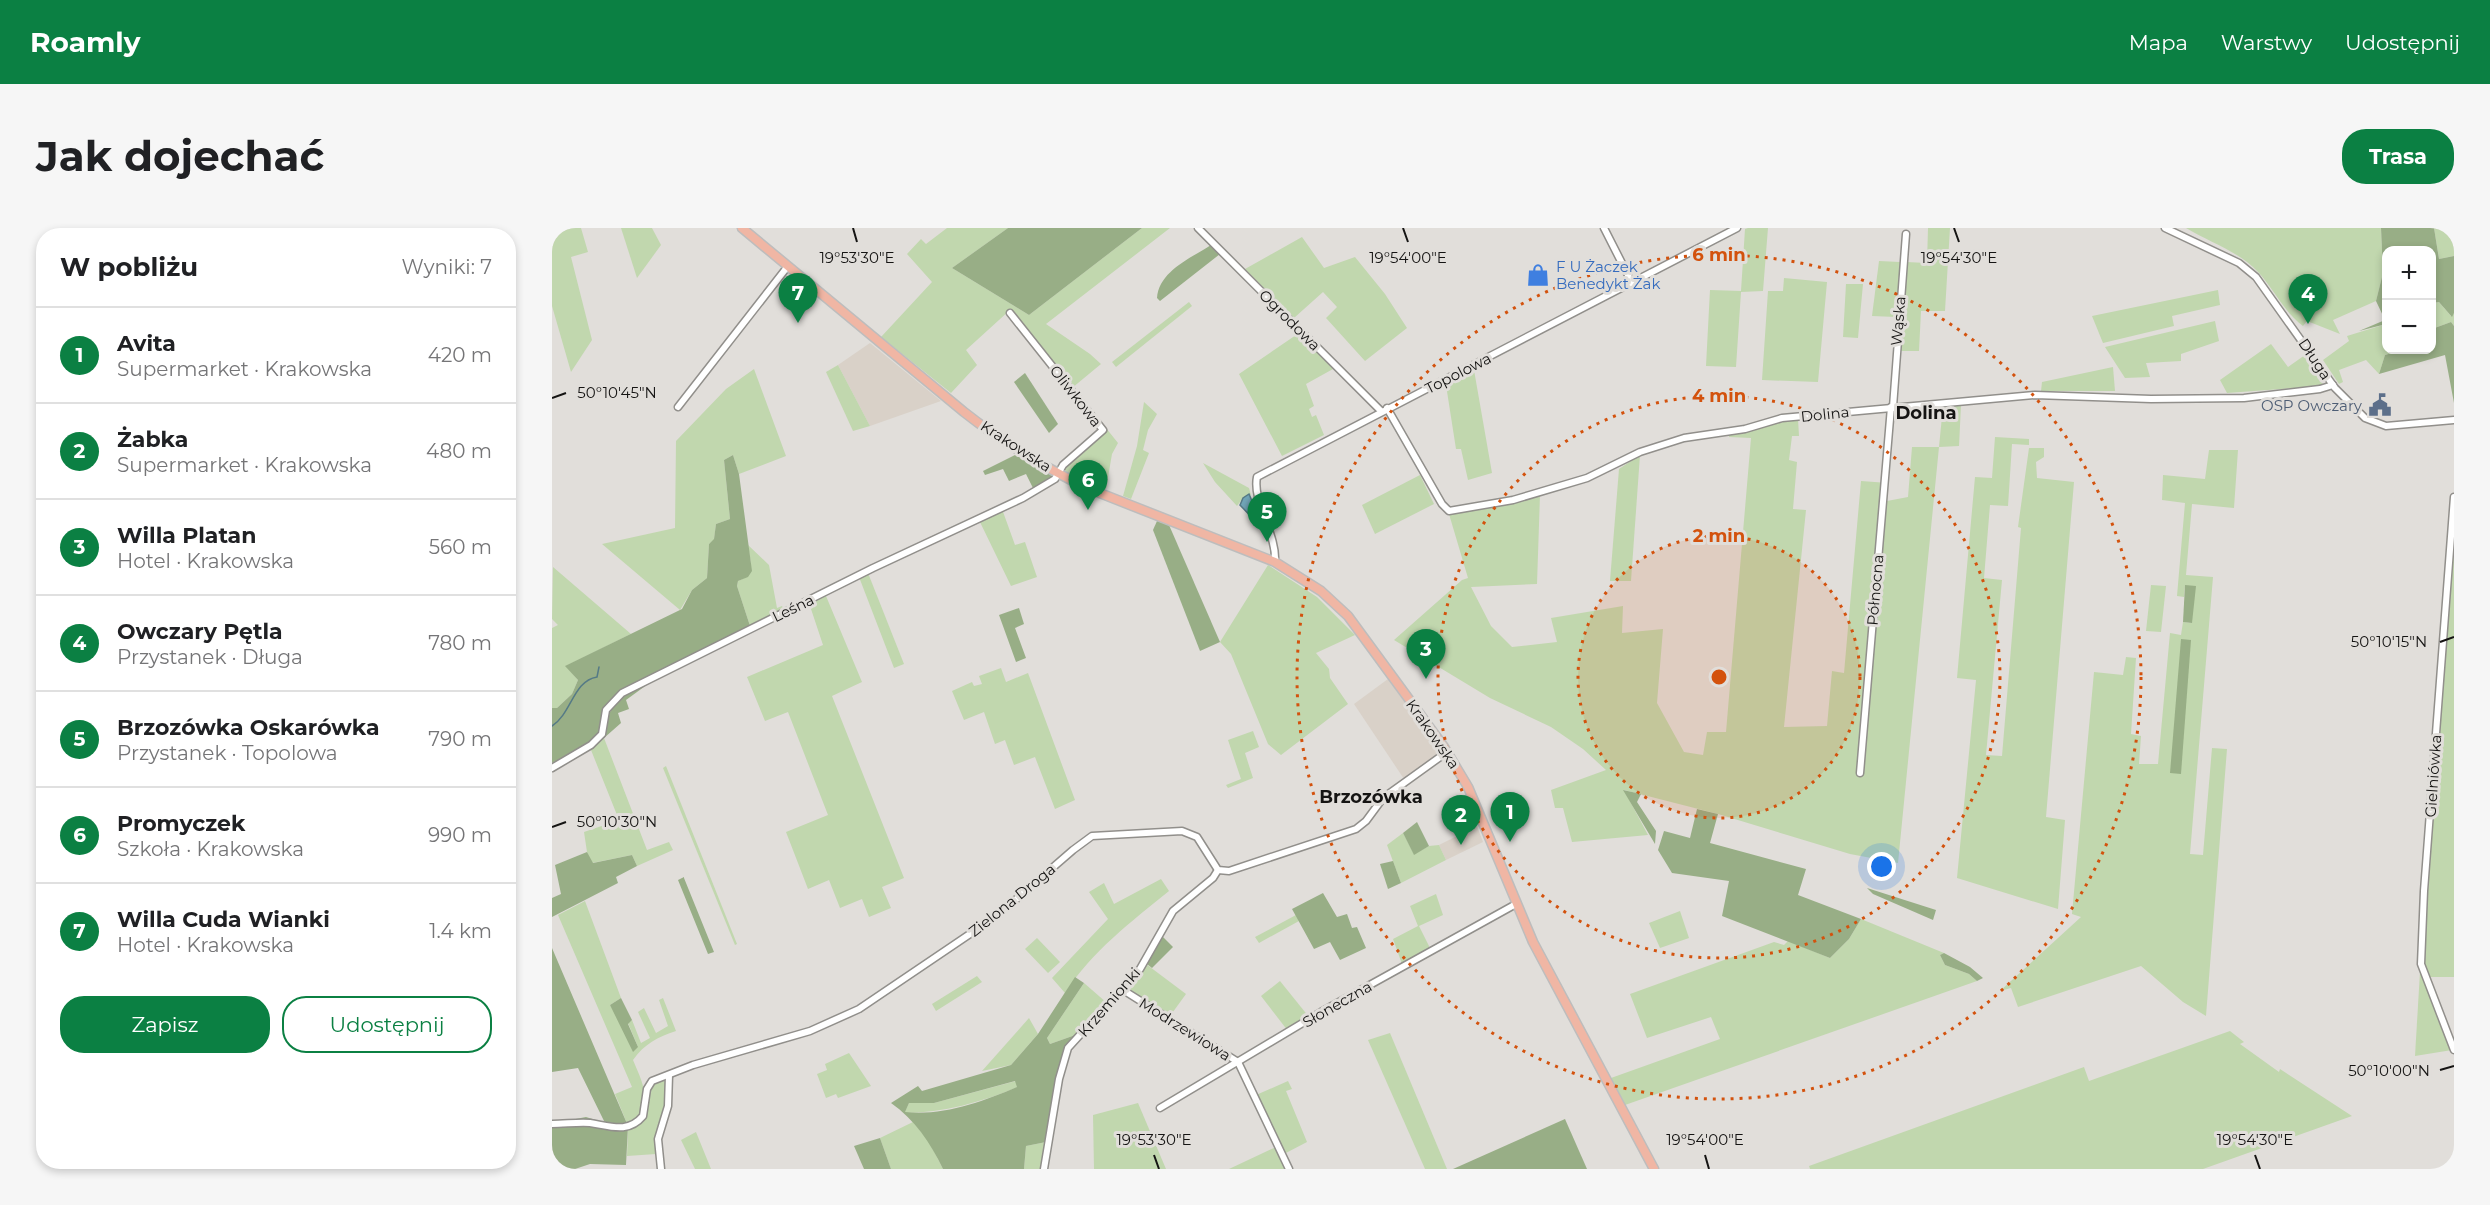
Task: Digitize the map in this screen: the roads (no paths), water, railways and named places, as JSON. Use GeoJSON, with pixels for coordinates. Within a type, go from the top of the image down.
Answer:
{"type":"FeatureCollection","features":[{"type":"Feature","properties":{"kind":"main road","name":"Krakowska"},"geometry":{"type":"LineString","coordinates":[[742,228],[974,420],[1058,473],[1275,562],[1314,586],[1344,612],[1447,752],[1468,787],[1516,904],[1548,970],[1654,1169]]}},
{"type":"Feature","properties":{"kind":"street","name":"Ogrodowa"},"geometry":{"type":"LineString","coordinates":[[1198,228],[1384,410]]}},
{"type":"Feature","properties":{"kind":"street"},"geometry":{"type":"LineString","coordinates":[[1604,228],[1632,283]]}},
{"type":"Feature","properties":{"kind":"street","name":"Topolowa"},"geometry":{"type":"LineString","coordinates":[[1275,562],[1274,543],[1257,490],[1257,477],[1737,228]]}},
{"type":"Feature","properties":{"kind":"street","name":"Długa"},"geometry":{"type":"LineString","coordinates":[[2164,228],[2239,263],[2256,277],[2350,406],[2377,424],[2400,425],[2454,420]]}},
{"type":"Feature","properties":{"kind":"street","name":"Wąska"},"geometry":{"type":"LineString","coordinates":[[1892,407],[1906,234]]}},
{"type":"Feature","properties":{"kind":"street"},"geometry":{"type":"LineString","coordinates":[[678,407],[788,266]]}},
{"type":"Feature","properties":{"kind":"street","name":"Oliwkowa"},"geometry":{"type":"LineString","coordinates":[[1010,313],[1103,429],[1058,473]]}},
{"type":"Feature","properties":{"kind":"street","name":"Dolina"},"geometry":{"type":"LineString","coordinates":[[1384,410],[1442,504],[1449,511],[1513,500],[1587,478],[1640,452],[1684,438],[1745,429],[1782,418],[2048,394],[2221,400],[2320,389],[2333,385]]}},
{"type":"Feature","properties":{"kind":"street","name":"Północna"},"geometry":{"type":"LineString","coordinates":[[1860,773],[1892,407]]}},
{"type":"Feature","properties":{"kind":"street","name":"Leśna"},"geometry":{"type":"LineString","coordinates":[[552,768],[591,746],[602,734],[606,710],[622,693],[880,564],[1023,498],[1055,479],[1058,473]]}},
{"type":"Feature","properties":{"kind":"street","name":"Gielniówka"},"geometry":{"type":"LineString","coordinates":[[2454,497],[2421,964],[2454,1050]]}},
{"type":"Feature","properties":{"kind":"street"},"geometry":{"type":"LineString","coordinates":[[1218,870],[1229,871],[1356,829],[1366,821],[1383,798],[1447,752]]}},
{"type":"Feature","properties":{"kind":"street","name":"Zielona Droga"},"geometry":{"type":"LineString","coordinates":[[552,1124],[580,1123],[620,1128],[631,1126],[644,1116],[647,1089],[652,1081],[693,1065],[810,1031],[859,1009],[999,915],[1072,850],[1092,836],[1182,831],[1197,837],[1218,870]]}},
{"type":"Feature","properties":{"kind":"street","name":"Krzemionki"},"geometry":{"type":"LineString","coordinates":[[1044,1169],[1059,1079],[1068,1048],[1140,969],[1173,911],[1213,878],[1218,870]]}},
{"type":"Feature","properties":{"kind":"street","name":"Słoneczna"},"geometry":{"type":"LineString","coordinates":[[1160,1108],[1322,1012],[1516,904]]}},
{"type":"Feature","properties":{"kind":"street","name":"Modrzewiowa"},"geometry":{"type":"LineString","coordinates":[[1123,990],[1238,1062],[1289,1169]]}},
{"type":"Feature","properties":{"kind":"street"},"geometry":{"type":"LineString","coordinates":[[661,1169],[658,1139],[669,1106],[669,1075]]}},
{"type":"Feature","properties":{"kind":"water"},"geometry":{"type":"Polygon","coordinates":[[[1249,494],[1261,522],[1258,524],[1240,505],[1243,498],[1249,494]]]}},
{"type":"Feature","properties":{"kind":"waterway"},"geometry":{"type":"LineString","coordinates":[[552,726],[559,720],[577,691],[589,680],[597,677],[599,667]]}},
{"type":"Feature","properties":{"kind":"place","name":"F U Żaczek Benedykt Żak"},"geometry":{"type":"Point","coordinates":[1538,275]}},
{"type":"Feature","properties":{"kind":"place","name":"Willa Cuda Wianki"},"geometry":{"type":"Point","coordinates":[798,323]}},
{"type":"Feature","properties":{"kind":"place","name":"Owczary Pętla"},"geometry":{"type":"Point","coordinates":[2308,324]}},
{"type":"Feature","properties":{"kind":"place","name":"OSP Owczary"},"geometry":{"type":"Point","coordinates":[2380,405]}},
{"type":"Feature","properties":{"kind":"place","name":"Promyczek"},"geometry":{"type":"Point","coordinates":[1088,510]}},
{"type":"Feature","properties":{"kind":"place","name":"Brzozówka Oskarówka"},"geometry":{"type":"Point","coordinates":[1267,542]}},
{"type":"Feature","properties":{"kind":"place","name":"Willa Platan"},"geometry":{"type":"Point","coordinates":[1426,679]}},
{"type":"Feature","properties":{"kind":"place","name":"Avita"},"geometry":{"type":"Point","coordinates":[1510,842]}},
{"type":"Feature","properties":{"kind":"place","name":"Żabka"},"geometry":{"type":"Point","coordinates":[1461,845]}},
{"type":"Feature","properties":{"kind":"district","name":"Dolina"},"geometry":{"type":"Point","coordinates":[1926,413]}},
{"type":"Feature","properties":{"kind":"district","name":"Brzozówka"},"geometry":{"type":"Point","coordinates":[1371,797]}}]}
